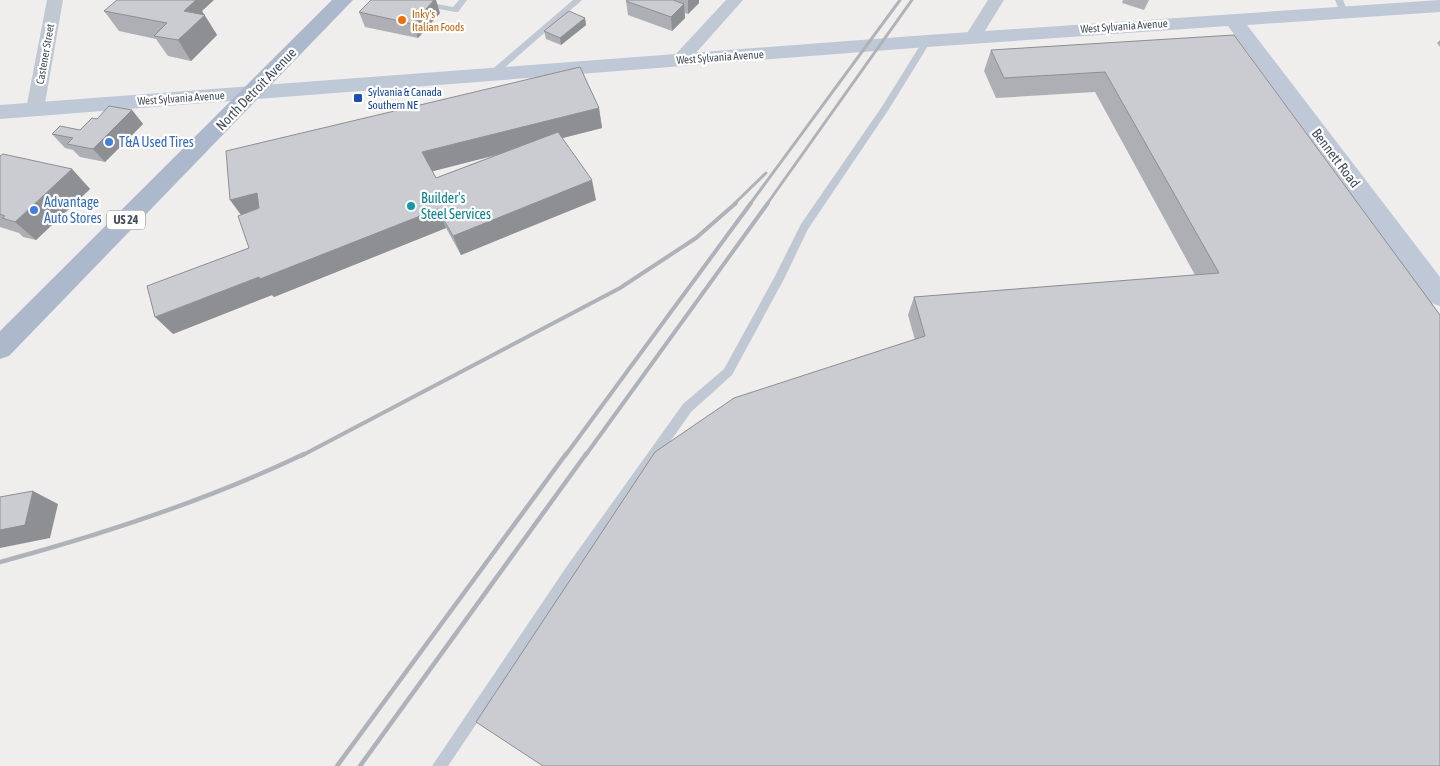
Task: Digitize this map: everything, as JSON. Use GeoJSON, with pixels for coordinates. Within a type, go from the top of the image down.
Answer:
{"type":"FeatureCollection","features":[{"type":"Feature","properties":{"kind":"main road","name":"North Detroit Avenue"},"geometry":{"type":"LineString","coordinates":[[0,348],[343,0]]}},
{"type":"Feature","properties":{"kind":"main road","name":"West Sylvania Avenue"},"geometry":{"type":"LineString","coordinates":[[0,112],[1232,18],[1341,6],[1440,6]]}},
{"type":"Feature","properties":{"kind":"main road","name":"Bennett Road"},"geometry":{"type":"LineString","coordinates":[[1232,18],[1440,296]]}},
{"type":"Feature","properties":{"kind":"street","name":"Castener Street"},"geometry":{"type":"LineString","coordinates":[[35,109],[54,0]]}},
{"type":"Feature","properties":{"kind":"street"},"geometry":{"type":"LineString","coordinates":[[680,60],[735,0]]}},
{"type":"Feature","properties":{"kind":"street"},"geometry":{"type":"LineString","coordinates":[[972,38],[996,0]]}},
{"type":"Feature","properties":{"kind":"lane"},"geometry":{"type":"LineString","coordinates":[[403,0],[455,10],[462,0]]}},
{"type":"Feature","properties":{"kind":"lane"},"geometry":{"type":"LineString","coordinates":[[492,74],[578,0]]}},
{"type":"Feature","properties":{"kind":"lane"},"geometry":{"type":"LineString","coordinates":[[439,766],[572,570],[687,408],[693,400],[717,384],[728,372],[779,279],[804,227],[886,107],[927,41]]}},
{"type":"Feature","properties":{"kind":"building"},"geometry":{"type":"Polygon","coordinates":[[[117,0],[196,0],[184,11],[205,15],[178,40],[154,36],[167,23],[104,11],[117,0]]]}},
{"type":"Feature","properties":{"kind":"building"},"geometry":{"type":"Polygon","coordinates":[[[371,0],[434,0],[413,24],[359,12],[371,0]]]}},
{"type":"Feature","properties":{"kind":"building"},"geometry":{"type":"Polygon","coordinates":[[[627,0],[673,0],[684,4],[671,17],[627,0]]]}},
{"type":"Feature","properties":{"kind":"building"},"geometry":{"type":"Polygon","coordinates":[[[569,11],[585,18],[560,38],[544,31],[569,11]]]}},
{"type":"Feature","properties":{"kind":"building"},"geometry":{"type":"Polygon","coordinates":[[[1234,35],[1440,315],[1440,766],[543,766],[476,722],[655,452],[734,398],[925,336],[914,297],[1219,273],[1105,72],[1004,78],[991,50],[1234,35]]]}},
{"type":"Feature","properties":{"kind":"building","name":"Builder's Steel Services"},"geometry":{"type":"Polygon","coordinates":[[[580,67],[599,108],[422,152],[436,178],[558,132],[592,180],[453,236],[438,209],[260,279],[259,277],[155,317],[147,286],[249,248],[238,216],[259,208],[257,193],[230,200],[226,151],[580,67]]]}},
{"type":"Feature","properties":{"kind":"building"},"geometry":{"type":"Polygon","coordinates":[[[109,106],[132,110],[93,149],[67,144],[73,138],[52,134],[60,126],[80,130],[92,118],[97,119],[109,106]]]}},
{"type":"Feature","properties":{"kind":"building"},"geometry":{"type":"Polygon","coordinates":[[[3,154],[72,169],[15,222],[2,218],[5,216],[0,214],[0,156],[3,154]]]}},
{"type":"Feature","properties":{"kind":"building"},"geometry":{"type":"Polygon","coordinates":[[[33,491],[25,525],[0,530],[0,497],[33,491]]]}},
{"type":"Feature","properties":{"kind":"railway"},"geometry":{"type":"LineString","coordinates":[[750,204],[900,0]]}},
{"type":"Feature","properties":{"kind":"railway"},"geometry":{"type":"LineString","coordinates":[[767,204],[912,0]]}},
{"type":"Feature","properties":{"kind":"railway"},"geometry":{"type":"LineString","coordinates":[[734,204],[766,173]]}},
{"type":"Feature","properties":{"kind":"railway"},"geometry":{"type":"LineString","coordinates":[[301,456],[620,288],[696,238],[736,203]]}},
{"type":"Feature","properties":{"kind":"railway"},"geometry":{"type":"LineString","coordinates":[[565,456],[751,203]]}},
{"type":"Feature","properties":{"kind":"railway"},"geometry":{"type":"LineString","coordinates":[[585,456],[768,203]]}},
{"type":"Feature","properties":{"kind":"railway"},"geometry":{"type":"LineString","coordinates":[[0,562],[78,540],[154,515],[230,487],[304,454]]}},
{"type":"Feature","properties":{"kind":"railway"},"geometry":{"type":"LineString","coordinates":[[337,766],[566,454]]}},
{"type":"Feature","properties":{"kind":"railway"},"geometry":{"type":"LineString","coordinates":[[360,766],[586,454]]}},
{"type":"Feature","properties":{"kind":"place","name":"Inky's Italian Foods"},"geometry":{"type":"Point","coordinates":[402,20]}},
{"type":"Feature","properties":{"kind":"place","name":"Sylvania & Canada Southern NE"},"geometry":{"type":"Point","coordinates":[358,98]}},
{"type":"Feature","properties":{"kind":"place","name":"T&A Used Tires"},"geometry":{"type":"Point","coordinates":[109,142]}},
{"type":"Feature","properties":{"kind":"place","name":"Builder's Steel Services"},"geometry":{"type":"Point","coordinates":[411,206]}},
{"type":"Feature","properties":{"kind":"place","name":"Advantage Auto Stores"},"geometry":{"type":"Point","coordinates":[34,210]}}]}
